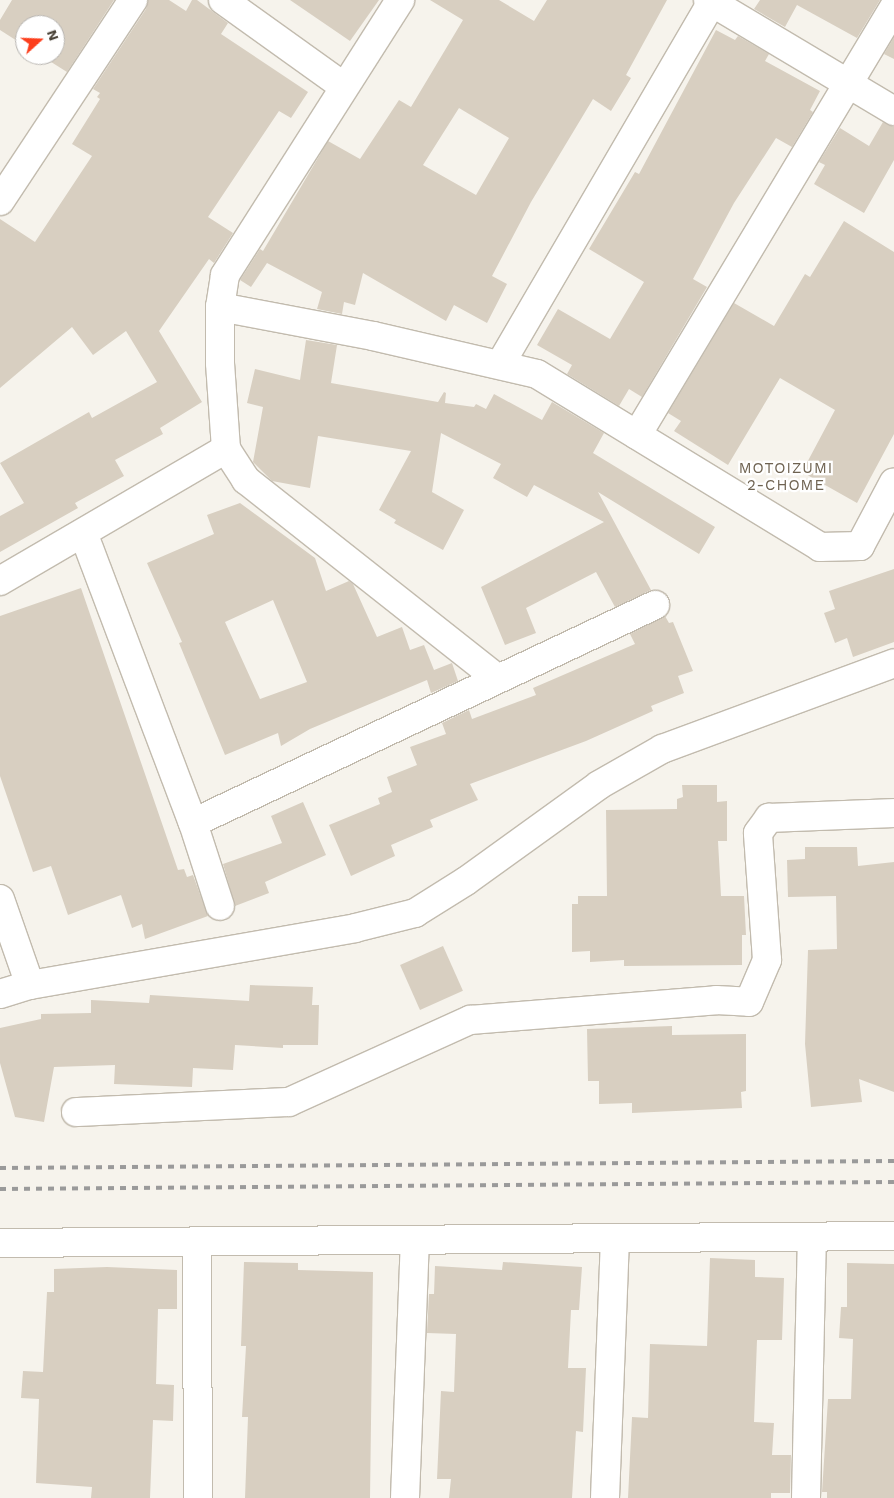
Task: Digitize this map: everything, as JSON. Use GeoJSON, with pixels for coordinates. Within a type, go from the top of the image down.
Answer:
{"type":"FeatureCollection","features":[{"type":"Feature","properties":{"kind":"street"},"geometry":{"type":"LineString","coordinates":[[0,201],[133,0]]}},
{"type":"Feature","properties":{"kind":"street"},"geometry":{"type":"LineString","coordinates":[[222,0],[343,86]]}},
{"type":"Feature","properties":{"kind":"street"},"geometry":{"type":"LineString","coordinates":[[400,0],[343,86],[225,275],[220,307],[226,449],[246,480],[497,678]]}},
{"type":"Feature","properties":{"kind":"street"},"geometry":{"type":"LineString","coordinates":[[501,363],[711,1],[849,82],[894,111]]}},
{"type":"Feature","properties":{"kind":"street"},"geometry":{"type":"LineString","coordinates":[[637,435],[894,7]]}},
{"type":"Feature","properties":{"kind":"street"},"geometry":{"type":"LineString","coordinates":[[220,307],[501,363],[537,374],[820,547],[860,546],[894,482]]}},
{"type":"Feature","properties":{"kind":"street"},"geometry":{"type":"LineString","coordinates":[[0,582],[84,535],[226,449]]}},
{"type":"Feature","properties":{"kind":"street"},"geometry":{"type":"LineString","coordinates":[[84,535],[193,823],[220,906]]}},
{"type":"Feature","properties":{"kind":"street"},"geometry":{"type":"LineString","coordinates":[[193,823],[655,604]]}},
{"type":"Feature","properties":{"kind":"street"},"geometry":{"type":"LineString","coordinates":[[0,994],[30,985],[356,928],[415,912],[466,881],[599,785],[662,749],[894,663]]}},
{"type":"Feature","properties":{"kind":"street"},"geometry":{"type":"LineString","coordinates":[[76,1112],[289,1102],[470,1020],[716,1000],[749,1002],[767,960],[758,833],[769,818],[894,812]]}},
{"type":"Feature","properties":{"kind":"street"},"geometry":{"type":"LineString","coordinates":[[0,899],[30,985]]}},
{"type":"Feature","properties":{"kind":"street"},"geometry":{"type":"LineString","coordinates":[[0,1243],[894,1236]]}},
{"type":"Feature","properties":{"kind":"street"},"geometry":{"type":"LineString","coordinates":[[806,1498],[812,1237]]}},
{"type":"Feature","properties":{"kind":"street"},"geometry":{"type":"LineString","coordinates":[[605,1498],[615,1238]]}},
{"type":"Feature","properties":{"kind":"street"},"geometry":{"type":"LineString","coordinates":[[405,1498],[414,1240]]}},
{"type":"Feature","properties":{"kind":"street"},"geometry":{"type":"LineString","coordinates":[[197,1241],[198,1498]]}},
{"type":"Feature","properties":{"kind":"building"},"geometry":{"type":"Polygon","coordinates":[[[12,0],[114,0],[67,72],[56,65],[65,65],[65,15],[15,15],[15,40],[0,30],[0,20],[12,0]]]}},
{"type":"Feature","properties":{"kind":"building"},"geometry":{"type":"Polygon","coordinates":[[[148,0],[169,0],[186,11],[192,0],[197,0],[228,23],[221,34],[308,92],[291,118],[279,111],[208,217],[233,233],[214,263],[209,259],[159,331],[202,402],[160,428],[163,434],[115,460],[124,476],[75,503],[78,508],[0,552],[0,516],[24,503],[0,463],[89,412],[92,418],[157,382],[126,331],[93,355],[72,327],[0,388],[0,219],[35,242],[92,156],[72,144],[100,99],[97,97],[100,93],[93,89],[146,9],[148,0]]]}},
{"type":"Feature","properties":{"kind":"building"},"geometry":{"type":"Polygon","coordinates":[[[290,0],[379,0],[350,41],[290,0]]]}},
{"type":"Feature","properties":{"kind":"building"},"geometry":{"type":"Polygon","coordinates":[[[430,0],[499,0],[534,21],[547,0],[667,0],[626,75],[631,78],[611,111],[593,99],[531,202],[492,276],[507,284],[487,323],[454,305],[446,321],[363,273],[355,305],[344,302],[342,314],[317,309],[322,292],[267,263],[251,287],[240,280],[260,249],[263,251],[328,141],[360,159],[399,100],[411,107],[463,20],[430,0]],[[459,108],[423,165],[476,195],[509,138],[459,108]]]}},
{"type":"Feature","properties":{"kind":"building"},"geometry":{"type":"Polygon","coordinates":[[[760,0],[880,0],[857,38],[797,5],[785,27],[754,9],[760,0]]]}},
{"type":"Feature","properties":{"kind":"building"},"geometry":{"type":"Polygon","coordinates":[[[716,30],[735,40],[738,36],[769,54],[765,61],[820,91],[810,110],[813,112],[792,147],[776,138],[734,203],[693,279],[707,287],[642,397],[629,389],[619,406],[567,374],[572,365],[537,345],[558,309],[610,339],[644,282],[589,249],[635,172],[639,174],[716,30]]]}},
{"type":"Feature","properties":{"kind":"building"},"geometry":{"type":"Polygon","coordinates":[[[894,37],[894,59],[884,54],[894,37]]]}},
{"type":"Feature","properties":{"kind":"building"},"geometry":{"type":"Polygon","coordinates":[[[883,122],[894,127],[894,160],[864,213],[814,184],[825,165],[819,162],[840,128],[869,146],[883,122]]]}},
{"type":"Feature","properties":{"kind":"building"},"geometry":{"type":"Polygon","coordinates":[[[844,221],[894,252],[894,434],[857,503],[802,472],[835,410],[780,378],[728,465],[674,431],[681,421],[668,413],[734,303],[774,326],[805,274],[810,277],[844,221]]]}},
{"type":"Feature","properties":{"kind":"building"},"geometry":{"type":"Polygon","coordinates":[[[306,340],[337,345],[331,383],[438,402],[444,392],[446,393],[445,403],[474,407],[476,404],[486,409],[494,394],[542,420],[552,402],[604,433],[593,453],[715,527],[699,554],[598,492],[651,590],[615,607],[596,572],[526,608],[536,633],[505,645],[481,587],[604,522],[534,485],[527,497],[493,478],[501,464],[441,433],[432,492],[464,510],[443,550],[394,523],[396,520],[379,510],[411,451],[318,436],[310,488],[272,481],[253,462],[263,407],[247,403],[255,369],[300,380],[306,340]]]}},
{"type":"Feature","properties":{"kind":"building"},"geometry":{"type":"Polygon","coordinates":[[[240,503],[315,558],[326,591],[349,581],[353,584],[377,637],[402,627],[410,650],[424,645],[434,670],[452,663],[458,681],[431,693],[427,680],[310,729],[281,746],[278,733],[225,755],[179,643],[182,642],[147,563],[214,534],[207,515],[240,503]],[[273,600],[225,622],[260,699],[307,682],[273,600]]]}},
{"type":"Feature","properties":{"kind":"building"},"geometry":{"type":"Polygon","coordinates":[[[894,569],[894,642],[853,657],[847,638],[835,643],[824,613],[835,609],[829,591],[894,569]]]}},
{"type":"Feature","properties":{"kind":"building"},"geometry":{"type":"Polygon","coordinates":[[[81,588],[178,870],[184,869],[187,877],[193,875],[208,916],[145,939],[142,924],[132,928],[121,895],[68,915],[51,866],[33,872],[0,776],[0,616],[81,588]]]}},
{"type":"Feature","properties":{"kind":"building"},"geometry":{"type":"Polygon","coordinates":[[[665,616],[669,623],[673,622],[693,671],[678,676],[684,693],[651,706],[653,711],[586,741],[470,784],[478,800],[430,820],[433,827],[391,845],[395,856],[351,876],[329,825],[380,804],[378,798],[392,792],[387,777],[417,765],[410,747],[446,734],[442,723],[469,710],[472,719],[536,695],[533,688],[635,644],[630,634],[665,616]]]}},
{"type":"Feature","properties":{"kind":"building"},"geometry":{"type":"Polygon","coordinates":[[[682,785],[717,785],[717,802],[727,801],[727,841],[718,841],[721,896],[744,896],[746,935],[742,935],[742,965],[624,966],[624,960],[590,962],[590,951],[572,952],[572,904],[578,904],[578,896],[607,896],[606,810],[677,809],[677,799],[683,797],[682,785]]]}},
{"type":"Feature","properties":{"kind":"building"},"geometry":{"type":"Polygon","coordinates":[[[303,802],[326,855],[265,882],[269,893],[235,906],[223,864],[282,843],[271,816],[303,802]]]}},
{"type":"Feature","properties":{"kind":"building"},"geometry":{"type":"Polygon","coordinates":[[[805,847],[857,847],[858,866],[894,862],[894,1092],[859,1079],[862,1102],[811,1107],[805,1044],[808,950],[837,949],[836,896],[788,897],[787,860],[805,859],[805,847]]]}},
{"type":"Feature","properties":{"kind":"building"},"geometry":{"type":"Polygon","coordinates":[[[443,946],[463,991],[420,1010],[400,965],[443,946]]]}},
{"type":"Feature","properties":{"kind":"building"},"geometry":{"type":"Polygon","coordinates":[[[250,985],[313,987],[312,1005],[319,1005],[318,1045],[283,1045],[283,1048],[235,1045],[233,1070],[193,1068],[192,1087],[114,1084],[115,1065],[54,1067],[44,1122],[15,1117],[0,1063],[0,1028],[41,1019],[41,1014],[91,1013],[91,1000],[149,1003],[150,995],[249,1001],[250,985]]]}},
{"type":"Feature","properties":{"kind":"building"},"geometry":{"type":"Polygon","coordinates":[[[672,1026],[672,1035],[746,1034],[746,1091],[741,1092],[742,1108],[632,1113],[632,1103],[599,1104],[599,1081],[588,1081],[587,1029],[672,1026]]]}},
{"type":"Feature","properties":{"kind":"building"},"geometry":{"type":"Polygon","coordinates":[[[710,1258],[755,1260],[755,1277],[784,1278],[782,1340],[757,1340],[754,1422],[774,1423],[772,1455],[791,1455],[790,1493],[771,1493],[771,1498],[628,1498],[632,1417],[648,1418],[650,1344],[707,1346],[710,1258]]]}},
{"type":"Feature","properties":{"kind":"building"},"geometry":{"type":"Polygon","coordinates":[[[244,1262],[298,1263],[298,1270],[373,1272],[370,1498],[245,1498],[248,1417],[242,1417],[246,1346],[241,1346],[244,1262]]]}},
{"type":"Feature","properties":{"kind":"building"},"geometry":{"type":"Polygon","coordinates":[[[503,1262],[582,1267],[579,1310],[571,1310],[568,1368],[586,1368],[583,1432],[576,1431],[572,1498],[449,1498],[451,1479],[437,1479],[441,1391],[454,1392],[456,1334],[427,1333],[429,1294],[434,1294],[435,1266],[502,1270],[503,1262]]]}},
{"type":"Feature","properties":{"kind":"building"},"geometry":{"type":"Polygon","coordinates":[[[847,1263],[894,1264],[894,1498],[827,1498],[827,1492],[822,1492],[828,1399],[851,1399],[853,1339],[839,1338],[841,1307],[847,1307],[847,1263]]]}},
{"type":"Feature","properties":{"kind":"building"},"geometry":{"type":"Polygon","coordinates":[[[107,1267],[177,1270],[177,1309],[158,1309],[156,1384],[174,1385],[173,1421],[153,1420],[150,1498],[91,1498],[92,1487],[36,1483],[39,1399],[21,1398],[23,1371],[43,1372],[47,1292],[54,1292],[54,1269],[107,1267]]]}},
{"type":"Feature","properties":{"kind":"railway"},"geometry":{"type":"LineString","coordinates":[[0,1168],[894,1161]]}},
{"type":"Feature","properties":{"kind":"railway"},"geometry":{"type":"LineString","coordinates":[[0,1189],[894,1182]]}},
{"type":"Feature","properties":{"kind":"district","name":"MOTOIZUMI 2-CHOME"},"geometry":{"type":"Point","coordinates":[786,476]}}]}
